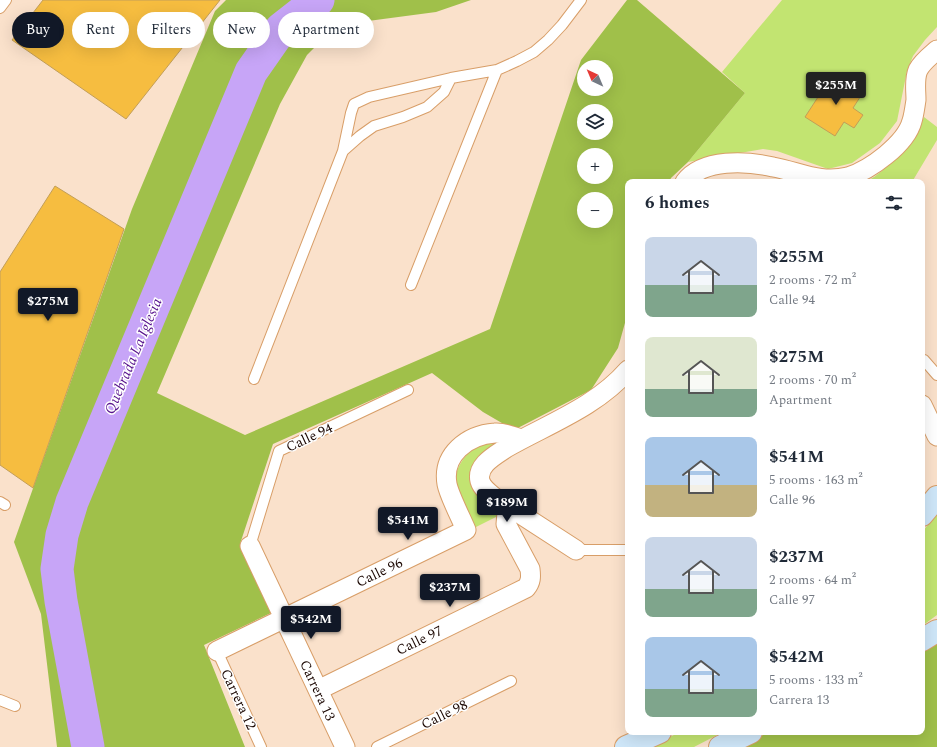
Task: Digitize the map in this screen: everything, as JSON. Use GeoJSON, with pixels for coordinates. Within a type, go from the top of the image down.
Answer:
{"type":"FeatureCollection","features":[{"type":"Feature","properties":{"kind":"main road"},"geometry":{"type":"LineString","coordinates":[[925,511],[937,497]]}},
{"type":"Feature","properties":{"kind":"main road"},"geometry":{"type":"LineString","coordinates":[[925,638],[937,631]]}},
{"type":"Feature","properties":{"kind":"main road"},"geometry":{"type":"LineString","coordinates":[[626,747],[653,735]]}},
{"type":"Feature","properties":{"kind":"main road"},"geometry":{"type":"LineString","coordinates":[[720,747],[745,735]]}},
{"type":"Feature","properties":{"kind":"street"},"geometry":{"type":"LineString","coordinates":[[836,179],[866,169],[887,154],[904,139],[912,122],[916,101],[915,82],[918,70],[937,50]]}},
{"type":"Feature","properties":{"kind":"street"},"geometry":{"type":"LineString","coordinates":[[688,179],[699,170],[714,165],[734,162],[753,163],[775,167],[812,179]]}},
{"type":"Feature","properties":{"kind":"street"},"geometry":{"type":"LineString","coordinates":[[576,550],[494,497],[484,488],[480,480],[481,471],[485,464],[493,456],[521,439],[592,402],[617,382],[625,373]]}},
{"type":"Feature","properties":{"kind":"street"},"geometry":{"type":"LineString","coordinates":[[925,411],[937,436]]}},
{"type":"Feature","properties":{"kind":"street","name":"Calle 96"},"geometry":{"type":"LineString","coordinates":[[217,651],[466,530],[447,486],[447,473],[454,452],[462,445],[478,436],[495,433],[506,434],[521,439]]}},
{"type":"Feature","properties":{"kind":"street","name":"Calle 97"},"geometry":{"type":"LineString","coordinates":[[318,690],[526,588],[530,583],[530,569],[506,524],[506,513],[509,507]]}},
{"type":"Feature","properties":{"kind":"street","name":"Carrera 13"},"geometry":{"type":"LineString","coordinates":[[250,546],[345,747]]}},
{"type":"Feature","properties":{"kind":"lane"},"geometry":{"type":"LineString","coordinates":[[0,8],[6,0]]}},
{"type":"Feature","properties":{"kind":"lane"},"geometry":{"type":"LineString","coordinates":[[254,379],[343,151],[354,104],[369,97],[451,78],[497,70],[517,61],[534,52],[548,40],[562,25],[581,0]]}},
{"type":"Feature","properties":{"kind":"lane"},"geometry":{"type":"LineString","coordinates":[[411,285],[497,70]]}},
{"type":"Feature","properties":{"kind":"lane"},"geometry":{"type":"LineString","coordinates":[[343,151],[374,126],[403,117],[427,107],[444,92],[451,78]]}},
{"type":"Feature","properties":{"kind":"lane"},"geometry":{"type":"LineString","coordinates":[[925,361],[937,375]]}},
{"type":"Feature","properties":{"kind":"lane","name":"Calle 94"},"geometry":{"type":"LineString","coordinates":[[250,546],[279,451],[408,390]]}},
{"type":"Feature","properties":{"kind":"lane"},"geometry":{"type":"LineString","coordinates":[[576,550],[625,550]]}},
{"type":"Feature","properties":{"kind":"lane","name":"Carrera 12"},"geometry":{"type":"LineString","coordinates":[[217,651],[261,747]]}},
{"type":"Feature","properties":{"kind":"lane","name":"Calle 98"},"geometry":{"type":"LineString","coordinates":[[377,747],[511,681]]}},
{"type":"Feature","properties":{"kind":"lane"},"geometry":{"type":"LineString","coordinates":[[0,700],[15,706]]}},
{"type":"Feature","properties":{"kind":"green space"},"geometry":{"type":"Polygon","coordinates":[[[226,0],[471,0],[436,12],[374,20],[374,12],[278,12],[278,48],[314,48],[307,55],[280,104],[157,393],[245,435],[490,329],[577,72],[577,96],[613,96],[613,60],[581,60],[627,0],[637,0],[745,93],[688,162],[670,179],[625,179],[625,323],[618,348],[591,390],[514,430],[483,412],[432,373],[273,444],[240,544],[273,612],[204,645],[245,747],[57,747],[41,614],[14,542],[132,209],[199,48],[205,48],[205,35],[213,16],[213,48],[270,48],[270,12],[215,12],[226,0]]]}},
{"type":"Feature","properties":{"kind":"green space"},"geometry":{"type":"Polygon","coordinates":[[[782,0],[937,0],[937,27],[913,56],[907,71],[897,121],[880,143],[852,163],[828,169],[777,151],[763,149],[688,162],[745,93],[722,72],[782,0]]]}},
{"type":"Feature","properties":{"kind":"green space"},"geometry":{"type":"Polygon","coordinates":[[[924,117],[937,127],[937,140],[914,179],[870,179],[879,174],[902,152],[916,132],[924,117]]]}},
{"type":"Feature","properties":{"kind":"green space"},"geometry":{"type":"Polygon","coordinates":[[[505,438],[473,466],[470,478],[476,494],[498,516],[474,528],[459,494],[456,481],[458,469],[470,451],[481,443],[493,439],[505,438]]]}},
{"type":"Feature","properties":{"kind":"green space"},"geometry":{"type":"Polygon","coordinates":[[[937,514],[937,615],[925,624],[925,528],[937,514]]]}},
{"type":"Feature","properties":{"kind":"green space"},"geometry":{"type":"Polygon","coordinates":[[[937,641],[937,747],[738,747],[763,735],[925,735],[925,649],[937,641]]]}},
{"type":"Feature","properties":{"kind":"green space"},"geometry":{"type":"Polygon","coordinates":[[[674,735],[717,735],[694,747],[649,747],[674,735]]]}},
{"type":"Feature","properties":{"kind":"building"},"geometry":{"type":"Polygon","coordinates":[[[43,0],[220,0],[205,19],[205,12],[137,12],[137,48],[182,48],[126,119],[24,48],[64,48],[64,12],[34,12],[43,0]]]}},
{"type":"Feature","properties":{"kind":"building"},"geometry":{"type":"Polygon","coordinates":[[[833,74],[862,94],[853,108],[863,115],[854,128],[844,122],[835,136],[805,117],[833,74]]]}},
{"type":"Feature","properties":{"kind":"building"},"geometry":{"type":"Polygon","coordinates":[[[55,186],[124,229],[33,488],[0,465],[0,272],[55,186]]]}},
{"type":"Feature","properties":{"kind":"waterway","name":"Quebrada La Iglesia"},"geometry":{"type":"LineString","coordinates":[[88,747],[61,601],[57,569],[62,535],[72,502],[251,72],[281,29],[318,0]]}}]}
